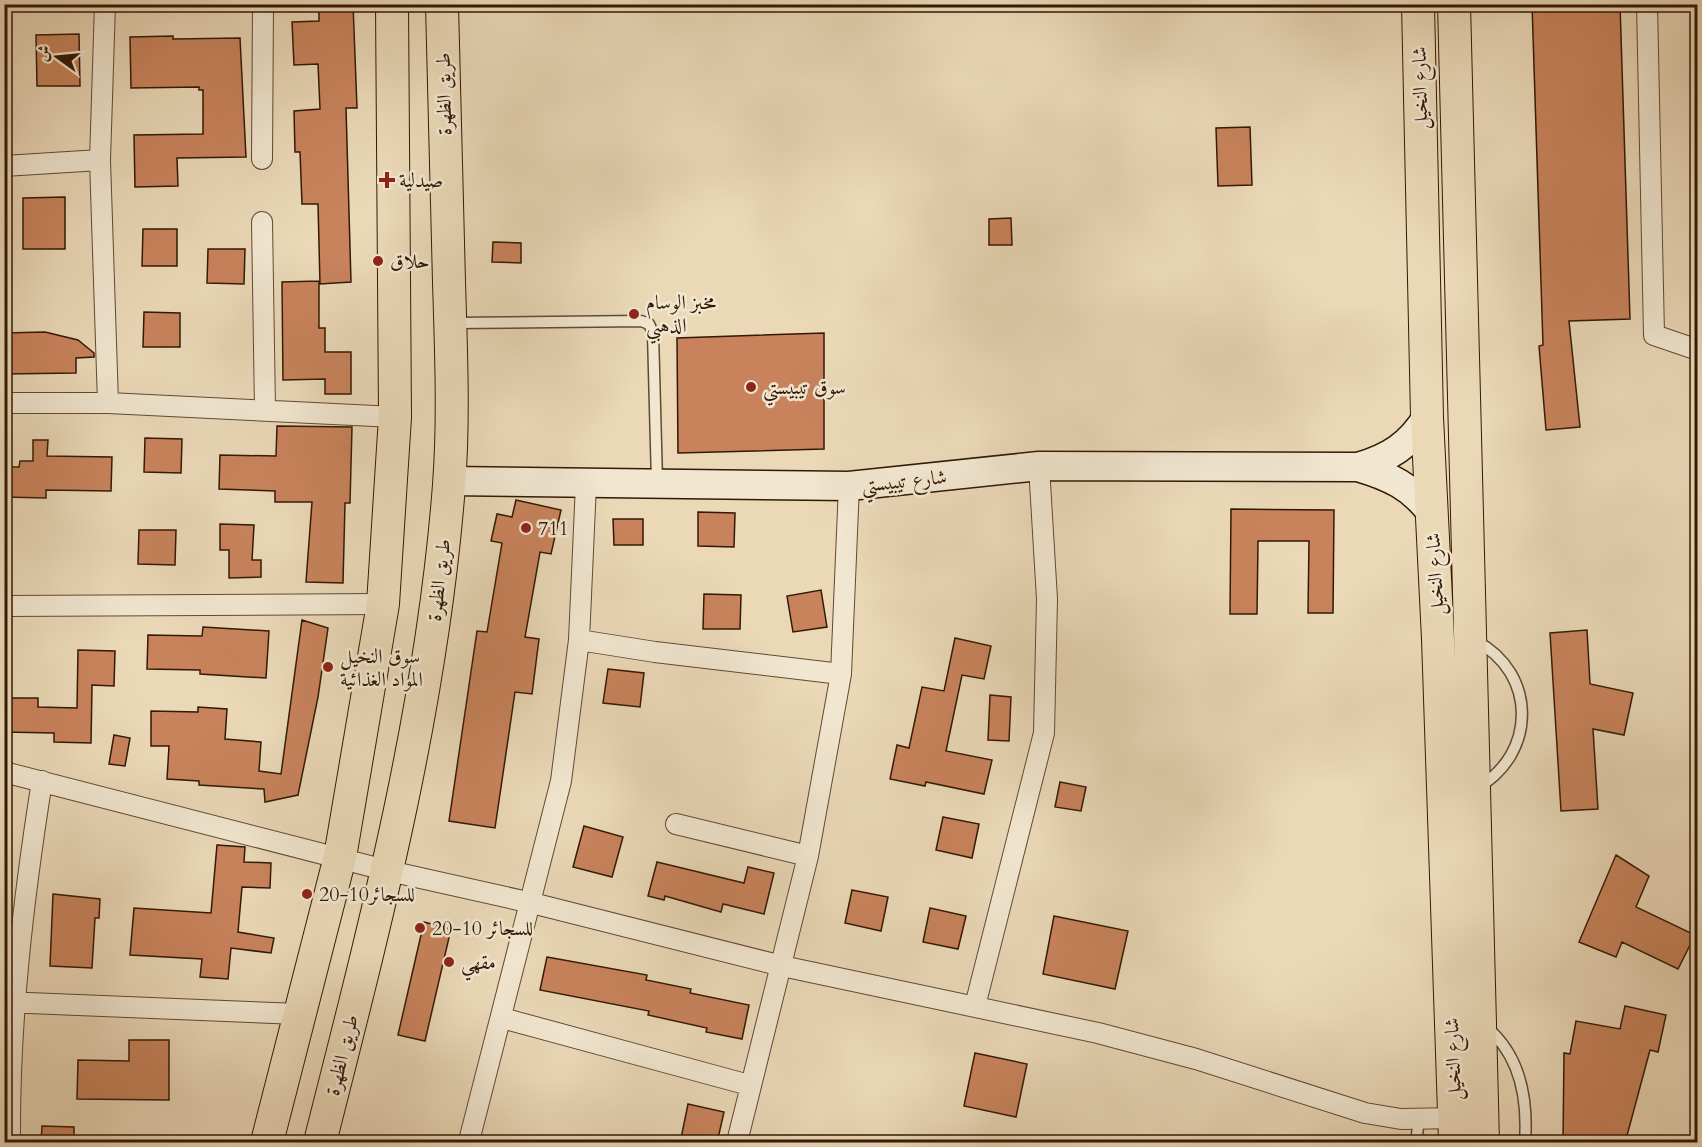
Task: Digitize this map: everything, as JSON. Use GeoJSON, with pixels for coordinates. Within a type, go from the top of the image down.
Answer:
{"type":"FeatureCollection","features":[{"type":"Feature","properties":{"kind":"main road"},"geometry":{"type":"LineString","coordinates":[[267,1143],[339,857],[383,604],[395,417],[392,4]]}},
{"type":"Feature","properties":{"kind":"main road","name":"طريق الظهرة"},"geometry":{"type":"LineString","coordinates":[[320,1143],[389,871],[408,779],[432,629],[449,481],[450,323],[442,4]]}},
{"type":"Feature","properties":{"kind":"main road","name":"شارع النخيل"},"geometry":{"type":"LineString","coordinates":[[1418,4],[1427,417],[1438,639],[1455,1130]]}},
{"type":"Feature","properties":{"kind":"main road","name":"شارع النخيل"},"geometry":{"type":"LineString","coordinates":[[1454,4],[1472,791],[1483,1143]]}},
{"type":"Feature","properties":{"kind":"main road"},"geometry":{"type":"LineString","coordinates":[[1358,467],[1400,450],[1415,435],[1427,417]]}},
{"type":"Feature","properties":{"kind":"main road","name":"شارع تيبيستي"},"geometry":{"type":"LineString","coordinates":[[449,481],[849,486],[1039,466],[1358,467]]}},
{"type":"Feature","properties":{"kind":"main road"},"geometry":{"type":"LineString","coordinates":[[1358,467],[1401,483],[1424,502],[1432,514]]}},
{"type":"Feature","properties":{"kind":"main road"},"geometry":{"type":"LineString","coordinates":[[1438,639],[1469,638]]}},
{"type":"Feature","properties":{"kind":"street"},"geometry":{"type":"LineString","coordinates":[[105,4],[100,160],[108,403]]}},
{"type":"Feature","properties":{"kind":"street"},"geometry":{"type":"LineString","coordinates":[[262,159],[263,4]]}},
{"type":"Feature","properties":{"kind":"street"},"geometry":{"type":"LineString","coordinates":[[1647,4],[1654,335],[1698,350]]}},
{"type":"Feature","properties":{"kind":"street"},"geometry":{"type":"LineString","coordinates":[[4,166],[100,160]]}},
{"type":"Feature","properties":{"kind":"street"},"geometry":{"type":"LineString","coordinates":[[262,222],[265,409]]}},
{"type":"Feature","properties":{"kind":"street"},"geometry":{"type":"LineString","coordinates":[[4,403],[108,403],[395,417]]}},
{"type":"Feature","properties":{"kind":"street"},"geometry":{"type":"LineString","coordinates":[[975,1006],[1044,733],[1047,599],[1039,466]]}},
{"type":"Feature","properties":{"kind":"street"},"geometry":{"type":"LineString","coordinates":[[471,1143],[470,1137],[532,903],[561,781],[579,640],[586,484]]}},
{"type":"Feature","properties":{"kind":"street"},"geometry":{"type":"LineString","coordinates":[[737,1143],[749,1085],[782,966],[808,856],[841,674],[849,486]]}},
{"type":"Feature","properties":{"kind":"street"},"geometry":{"type":"LineString","coordinates":[[4,606],[383,604]]}},
{"type":"Feature","properties":{"kind":"street"},"geometry":{"type":"LineString","coordinates":[[579,640],[655,652],[841,674]]}},
{"type":"Feature","properties":{"kind":"street"},"geometry":{"type":"LineString","coordinates":[[4,771],[389,871],[532,903],[782,966],[1098,1033],[1196,1059],[1365,1113],[1419,1120],[1455,1130]]}},
{"type":"Feature","properties":{"kind":"street"},"geometry":{"type":"LineString","coordinates":[[10,1143],[9,1003],[42,781]]}},
{"type":"Feature","properties":{"kind":"street"},"geometry":{"type":"LineString","coordinates":[[676,825],[808,856]]}},
{"type":"Feature","properties":{"kind":"street"},"geometry":{"type":"LineString","coordinates":[[9,1003],[299,1014]]}},
{"type":"Feature","properties":{"kind":"street"},"geometry":{"type":"LineString","coordinates":[[502,1018],[749,1085]]}},
{"type":"Feature","properties":{"kind":"lane"},"geometry":{"type":"LineString","coordinates":[[450,323],[641,321],[649,324],[653,333],[657,485]]}},
{"type":"Feature","properties":{"kind":"lane"},"geometry":{"type":"LineString","coordinates":[[1469,638],[1487,647],[1502,660],[1513,676],[1520,694],[1522,713],[1521,733],[1514,751],[1503,768],[1489,781],[1472,791]]}},
{"type":"Feature","properties":{"kind":"lane"},"geometry":{"type":"LineString","coordinates":[[1481,1023],[1495,1034],[1517,1070],[1526,1112],[1525,1143]]}},
{"type":"Feature","properties":{"kind":"lane"},"geometry":{"type":"LineString","coordinates":[[1416,1143],[1419,1120]]}},
{"type":"Feature","properties":{"kind":"building"},"geometry":{"type":"Polygon","coordinates":[[[319,4],[353,4],[357,108],[346,108],[351,282],[320,284],[318,204],[302,204],[300,152],[295,152],[294,111],[320,109],[318,64],[294,65],[292,22],[319,21],[319,4]]]}},
{"type":"Feature","properties":{"kind":"building"},"geometry":{"type":"Polygon","coordinates":[[[1532,4],[1620,4],[1630,319],[1569,321],[1580,427],[1546,430],[1539,346],[1543,345],[1532,4]]]}},
{"type":"Feature","properties":{"kind":"building"},"geometry":{"type":"Polygon","coordinates":[[[79,34],[80,86],[37,86],[36,35],[79,34]]]}},
{"type":"Feature","properties":{"kind":"building"},"geometry":{"type":"Polygon","coordinates":[[[173,36],[173,39],[240,38],[246,157],[177,158],[178,186],[135,187],[134,135],[203,134],[203,90],[199,90],[199,87],[131,88],[130,37],[173,36]]]}},
{"type":"Feature","properties":{"kind":"building"},"geometry":{"type":"Polygon","coordinates":[[[1250,127],[1252,185],[1218,186],[1216,128],[1250,127]]]}},
{"type":"Feature","properties":{"kind":"building"},"geometry":{"type":"Polygon","coordinates":[[[65,197],[65,249],[23,249],[23,198],[65,197]]]}},
{"type":"Feature","properties":{"kind":"building"},"geometry":{"type":"Polygon","coordinates":[[[1011,218],[1012,245],[989,245],[989,219],[1011,218]]]}},
{"type":"Feature","properties":{"kind":"building"},"geometry":{"type":"Polygon","coordinates":[[[143,229],[177,229],[177,266],[142,266],[143,229]]]}},
{"type":"Feature","properties":{"kind":"building"},"geometry":{"type":"Polygon","coordinates":[[[493,242],[521,243],[521,263],[492,262],[493,242]]]}},
{"type":"Feature","properties":{"kind":"building"},"geometry":{"type":"Polygon","coordinates":[[[208,249],[245,249],[244,284],[207,283],[208,249]]]}},
{"type":"Feature","properties":{"kind":"building"},"geometry":{"type":"Polygon","coordinates":[[[319,281],[319,328],[325,328],[325,352],[351,352],[351,394],[325,394],[325,379],[283,380],[282,282],[319,281]]]}},
{"type":"Feature","properties":{"kind":"building"},"geometry":{"type":"Polygon","coordinates":[[[144,312],[180,313],[180,347],[143,347],[144,312]]]}},
{"type":"Feature","properties":{"kind":"building"},"geometry":{"type":"Polygon","coordinates":[[[45,332],[78,340],[94,353],[94,357],[76,358],[76,373],[4,374],[4,333],[45,332]]]}},
{"type":"Feature","properties":{"kind":"building","name":"سوق تيبيستي"},"geometry":{"type":"Polygon","coordinates":[[[824,333],[824,449],[678,453],[677,338],[824,333]]]}},
{"type":"Feature","properties":{"kind":"building"},"geometry":{"type":"Polygon","coordinates":[[[277,426],[352,427],[350,503],[345,503],[343,583],[306,582],[312,502],[275,502],[275,491],[219,489],[220,455],[276,456],[277,426]]]}},
{"type":"Feature","properties":{"kind":"building"},"geometry":{"type":"Polygon","coordinates":[[[145,438],[182,439],[181,473],[144,472],[145,438]]]}},
{"type":"Feature","properties":{"kind":"building"},"geometry":{"type":"Polygon","coordinates":[[[33,440],[48,440],[47,456],[112,457],[111,491],[46,490],[46,498],[4,497],[4,467],[19,467],[20,461],[33,461],[33,440]]]}},
{"type":"Feature","properties":{"kind":"building"},"geometry":{"type":"Polygon","coordinates":[[[516,500],[561,510],[551,554],[540,552],[525,637],[539,639],[532,694],[515,692],[495,828],[449,821],[477,631],[487,632],[502,543],[491,541],[497,514],[512,517],[516,500]]]}},
{"type":"Feature","properties":{"kind":"building"},"geometry":{"type":"Polygon","coordinates":[[[1231,509],[1334,510],[1333,613],[1308,613],[1309,541],[1258,541],[1257,614],[1230,614],[1231,509]]]}},
{"type":"Feature","properties":{"kind":"building"},"geometry":{"type":"Polygon","coordinates":[[[698,512],[735,513],[734,547],[698,546],[698,512]]]}},
{"type":"Feature","properties":{"kind":"building"},"geometry":{"type":"Polygon","coordinates":[[[613,519],[643,519],[643,545],[614,545],[613,519]]]}},
{"type":"Feature","properties":{"kind":"building"},"geometry":{"type":"Polygon","coordinates":[[[220,524],[254,525],[252,560],[261,560],[261,577],[229,578],[229,550],[220,550],[220,524]]]}},
{"type":"Feature","properties":{"kind":"building"},"geometry":{"type":"Polygon","coordinates":[[[139,530],[176,530],[175,565],[138,564],[139,530]]]}},
{"type":"Feature","properties":{"kind":"building"},"geometry":{"type":"Polygon","coordinates":[[[821,590],[827,627],[793,632],[787,596],[821,590]]]}},
{"type":"Feature","properties":{"kind":"building"},"geometry":{"type":"Polygon","coordinates":[[[704,594],[741,595],[740,629],[703,629],[704,594]]]}},
{"type":"Feature","properties":{"kind":"building"},"geometry":{"type":"Polygon","coordinates":[[[302,620],[328,628],[318,697],[298,795],[265,802],[264,789],[199,785],[199,781],[167,779],[169,746],[151,746],[151,711],[198,712],[198,707],[227,709],[225,739],[261,742],[259,771],[281,774],[302,620]]]}},
{"type":"Feature","properties":{"kind":"building"},"geometry":{"type":"Polygon","coordinates":[[[203,627],[269,631],[266,678],[200,674],[200,670],[147,669],[148,635],[202,636],[203,627]]]}},
{"type":"Feature","properties":{"kind":"building"},"geometry":{"type":"Polygon","coordinates":[[[1587,630],[1590,684],[1633,693],[1624,735],[1593,729],[1598,809],[1561,811],[1550,633],[1587,630]]]}},
{"type":"Feature","properties":{"kind":"building"},"geometry":{"type":"Polygon","coordinates":[[[955,638],[991,646],[984,679],[962,675],[946,751],[992,760],[984,794],[926,782],[925,786],[890,779],[897,745],[909,748],[922,687],[944,691],[955,638]]]}},
{"type":"Feature","properties":{"kind":"building"},"geometry":{"type":"Polygon","coordinates":[[[78,650],[115,651],[114,686],[92,685],[91,743],[54,742],[54,733],[4,732],[4,698],[38,698],[38,707],[77,708],[78,650]]]}},
{"type":"Feature","properties":{"kind":"building"},"geometry":{"type":"Polygon","coordinates":[[[608,669],[644,673],[640,707],[603,703],[608,669]]]}},
{"type":"Feature","properties":{"kind":"building"},"geometry":{"type":"Polygon","coordinates":[[[990,695],[1011,697],[1009,741],[988,740],[990,695]]]}},
{"type":"Feature","properties":{"kind":"building"},"geometry":{"type":"Polygon","coordinates":[[[114,735],[130,738],[125,766],[109,764],[114,735]]]}},
{"type":"Feature","properties":{"kind":"building"},"geometry":{"type":"Polygon","coordinates":[[[1060,782],[1086,787],[1081,811],[1055,807],[1060,782]]]}},
{"type":"Feature","properties":{"kind":"building"},"geometry":{"type":"Polygon","coordinates":[[[943,817],[979,824],[972,858],[936,850],[943,817]]]}},
{"type":"Feature","properties":{"kind":"building"},"geometry":{"type":"Polygon","coordinates":[[[584,826],[623,837],[612,877],[573,867],[584,826]]]}},
{"type":"Feature","properties":{"kind":"building"},"geometry":{"type":"Polygon","coordinates":[[[217,845],[245,847],[244,862],[271,863],[270,888],[242,887],[238,932],[274,938],[271,953],[231,948],[228,979],[200,977],[202,959],[130,955],[134,908],[211,913],[217,845]]]}},
{"type":"Feature","properties":{"kind":"building"},"geometry":{"type":"Polygon","coordinates":[[[1616,855],[1649,876],[1636,907],[1695,935],[1678,969],[1622,942],[1616,957],[1579,942],[1616,855]]]}},
{"type":"Feature","properties":{"kind":"building"},"geometry":{"type":"Polygon","coordinates":[[[657,862],[744,883],[748,867],[774,873],[764,914],[723,904],[721,912],[665,896],[664,900],[648,896],[657,862]]]}},
{"type":"Feature","properties":{"kind":"building"},"geometry":{"type":"Polygon","coordinates":[[[852,890],[888,897],[881,931],[845,923],[852,890]]]}},
{"type":"Feature","properties":{"kind":"building"},"geometry":{"type":"Polygon","coordinates":[[[53,894],[100,899],[99,918],[95,918],[92,968],[50,966],[53,894]]]}},
{"type":"Feature","properties":{"kind":"building"},"geometry":{"type":"Polygon","coordinates":[[[930,908],[966,916],[958,949],[923,942],[930,908]]]}},
{"type":"Feature","properties":{"kind":"building"},"geometry":{"type":"Polygon","coordinates":[[[1054,916],[1128,931],[1115,989],[1043,974],[1054,916]]]}},
{"type":"Feature","properties":{"kind":"building"},"geometry":{"type":"Polygon","coordinates":[[[424,922],[451,929],[425,1041],[398,1035],[424,922]]]}},
{"type":"Feature","properties":{"kind":"building"},"geometry":{"type":"Polygon","coordinates":[[[547,957],[647,975],[646,980],[691,989],[690,993],[749,1005],[742,1039],[706,1032],[707,1028],[648,1015],[649,1011],[540,990],[547,957]]]}},
{"type":"Feature","properties":{"kind":"building"},"geometry":{"type":"Polygon","coordinates":[[[1625,1006],[1666,1015],[1658,1052],[1650,1050],[1625,1143],[1563,1143],[1564,1053],[1570,1054],[1576,1021],[1620,1029],[1625,1006]]]}},
{"type":"Feature","properties":{"kind":"building"},"geometry":{"type":"Polygon","coordinates":[[[129,1040],[169,1040],[169,1100],[77,1099],[78,1060],[129,1061],[129,1040]]]}},
{"type":"Feature","properties":{"kind":"building"},"geometry":{"type":"Polygon","coordinates":[[[975,1053],[1027,1064],[1016,1117],[964,1106],[975,1053]]]}},
{"type":"Feature","properties":{"kind":"building"},"geometry":{"type":"Polygon","coordinates":[[[688,1104],[724,1112],[717,1143],[681,1138],[688,1104]]]}},
{"type":"Feature","properties":{"kind":"building"},"geometry":{"type":"Polygon","coordinates":[[[42,1126],[74,1127],[74,1143],[41,1143],[42,1126]]]}},
{"type":"Feature","properties":{"kind":"place","name":"صيدلية"},"geometry":{"type":"Point","coordinates":[387,180]}},
{"type":"Feature","properties":{"kind":"place","name":"حلاق"},"geometry":{"type":"Point","coordinates":[378,261]}},
{"type":"Feature","properties":{"kind":"place","name":"مخبز الوسام الذهبي"},"geometry":{"type":"Point","coordinates":[634,314]}},
{"type":"Feature","properties":{"kind":"place","name":"سوق تيبيستي"},"geometry":{"type":"Point","coordinates":[751,387]}},
{"type":"Feature","properties":{"kind":"place","name":"711"},"geometry":{"type":"Point","coordinates":[526,528]}},
{"type":"Feature","properties":{"kind":"place","name":"سوق النخيل المواد الغذائية"},"geometry":{"type":"Point","coordinates":[328,667]}},
{"type":"Feature","properties":{"kind":"place","name":"20-10للسجائر"},"geometry":{"type":"Point","coordinates":[307,894]}},
{"type":"Feature","properties":{"kind":"place","name":"20-10 للسجائر"},"geometry":{"type":"Point","coordinates":[420,928]}},
{"type":"Feature","properties":{"kind":"place","name":"مقهي"},"geometry":{"type":"Point","coordinates":[449,962]}}]}
